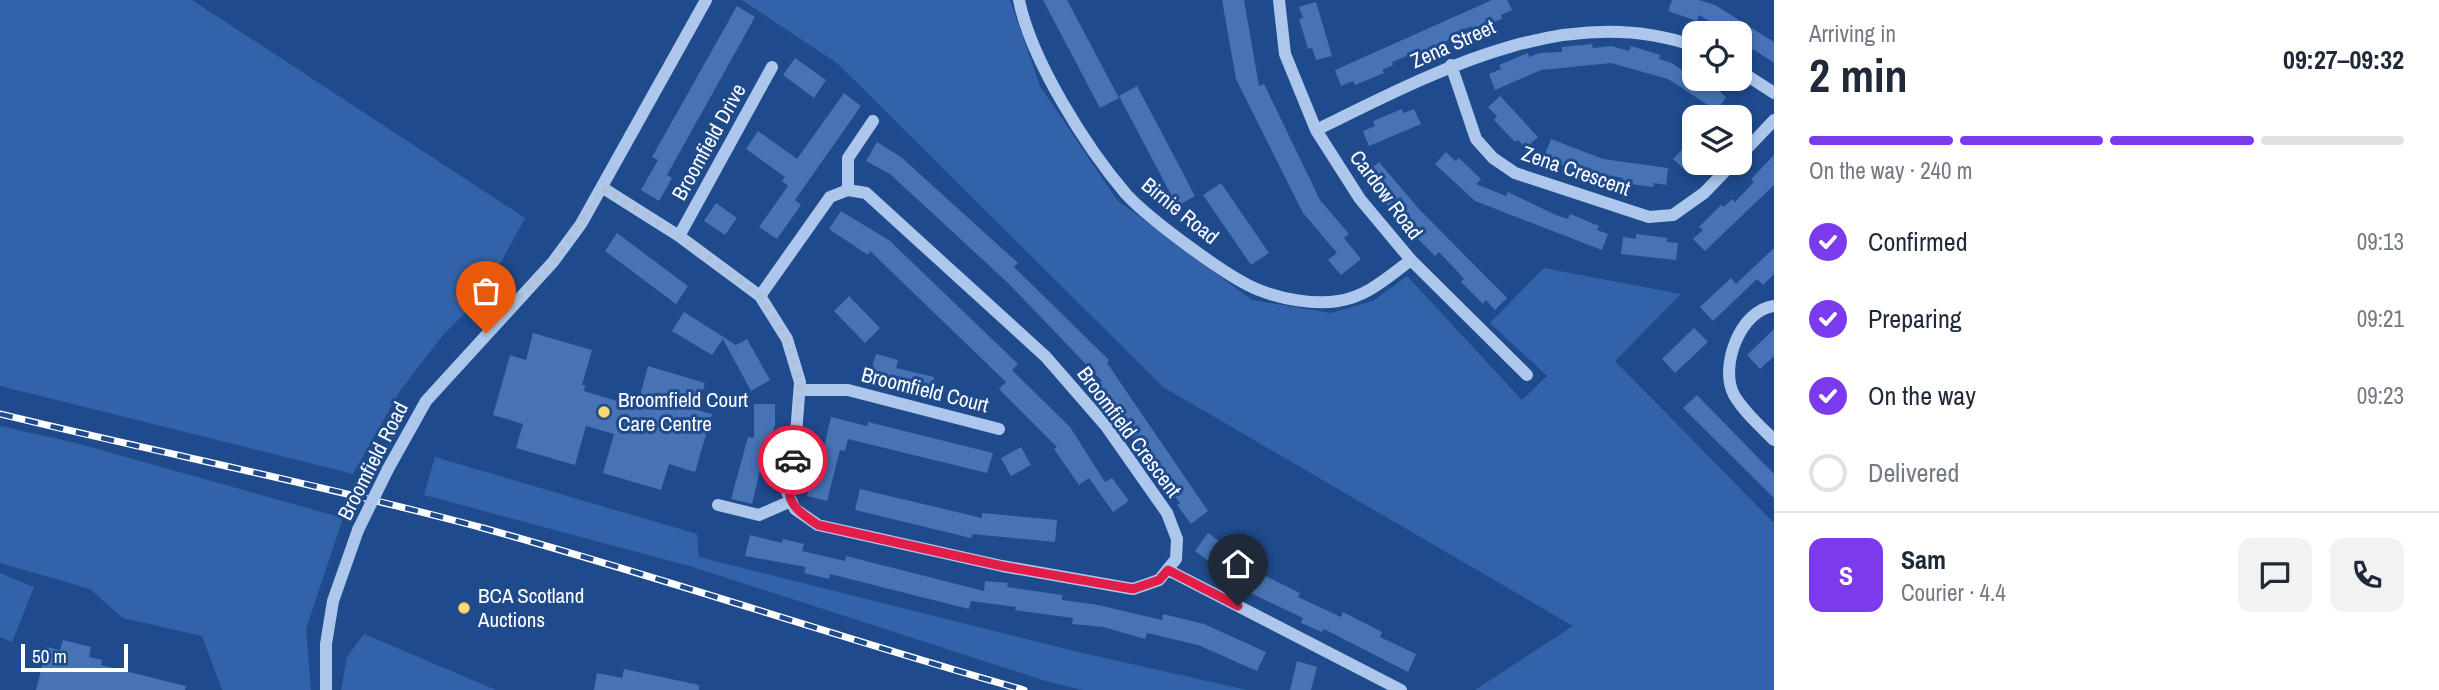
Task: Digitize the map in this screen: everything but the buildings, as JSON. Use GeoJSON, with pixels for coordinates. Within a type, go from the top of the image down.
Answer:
{"type":"FeatureCollection","features":[{"type":"Feature","properties":{"kind":"street","name":"Broomfield Road"},"geometry":{"type":"LineString","coordinates":[[327,690],[326,644],[333,601],[358,530],[388,469],[426,401],[553,262],[603,188],[706,0]]}},
{"type":"Feature","properties":{"kind":"street","name":"Birnie Road"},"geometry":{"type":"LineString","coordinates":[[1019,0],[1054,91],[1127,195],[1184,243],[1258,290],[1301,300],[1337,301],[1368,292],[1410,260]]}},
{"type":"Feature","properties":{"kind":"street","name":"Cardow Road"},"geometry":{"type":"LineString","coordinates":[[1279,0],[1285,54],[1316,130],[1360,199],[1410,260],[1527,375]]}},
{"type":"Feature","properties":{"kind":"street","name":"Zena Street"},"geometry":{"type":"LineString","coordinates":[[1316,130],[1506,40],[1541,29],[1576,24],[1641,26],[1666,32],[1682,40]]}},
{"type":"Feature","properties":{"kind":"street","name":"Zena Crescent"},"geometry":{"type":"LineString","coordinates":[[1451,65],[1476,139],[1493,158],[1515,173],[1649,217],[1673,215],[1704,193],[1721,175]]}},
{"type":"Feature","properties":{"kind":"street","name":"Broomfield Drive"},"geometry":{"type":"LineString","coordinates":[[679,236],[772,66]]}},
{"type":"Feature","properties":{"kind":"street"},"geometry":{"type":"LineString","coordinates":[[1752,79],[1774,93]]}},
{"type":"Feature","properties":{"kind":"street"},"geometry":{"type":"LineString","coordinates":[[1752,143],[1774,120]]}},
{"type":"Feature","properties":{"kind":"street"},"geometry":{"type":"LineString","coordinates":[[760,296],[830,197],[848,190],[848,158],[873,121]]}},
{"type":"Feature","properties":{"kind":"street"},"geometry":{"type":"LineString","coordinates":[[603,188],[679,236],[760,296],[787,339],[800,382],[795,447],[787,492],[794,509],[818,525],[1028,570],[1133,589],[1159,580],[1168,570],[1401,690]]}},
{"type":"Feature","properties":{"kind":"street","name":"Broomfield Crescent"},"geometry":{"type":"LineString","coordinates":[[848,190],[866,193],[1046,357],[1106,426],[1167,513],[1177,538],[1176,559],[1168,570]]}},
{"type":"Feature","properties":{"kind":"street"},"geometry":{"type":"LineString","coordinates":[[1771,307],[1745,324],[1734,343],[1728,368],[1733,393],[1774,440]]}},
{"type":"Feature","properties":{"kind":"street","name":"Broomfield Court"},"geometry":{"type":"LineString","coordinates":[[800,390],[848,390],[999,429]]}},
{"type":"Feature","properties":{"kind":"street"},"geometry":{"type":"LineString","coordinates":[[718,505],[760,515],[791,501]]}},
{"type":"Feature","properties":{"kind":"shaded area"},"geometry":{"type":"Polygon","coordinates":[[[0,0],[192,0],[525,218],[483,295],[443,335],[400,391],[353,474],[0,386],[0,0]]]}},
{"type":"Feature","properties":{"kind":"shaded area"},"geometry":{"type":"Polygon","coordinates":[[[742,0],[1010,0],[1040,86],[1117,200],[1252,300],[1331,313],[1373,301],[1407,276],[1522,400],[1547,376],[1490,323],[1544,268],[1681,294],[1615,361],[1774,523],[1774,690],[1475,690],[1573,626],[1163,387],[837,63],[742,0]]]}},
{"type":"Feature","properties":{"kind":"shaded area"},"geometry":{"type":"Polygon","coordinates":[[[0,426],[76,443],[343,518],[306,629],[311,690],[222,690],[202,636],[123,618],[90,589],[0,563],[0,426]]]}},
{"type":"Feature","properties":{"kind":"shaded area"},"geometry":{"type":"Polygon","coordinates":[[[435,457],[697,534],[699,557],[1074,651],[1247,690],[1083,690],[1046,681],[693,567],[424,495],[435,457]]]}},
{"type":"Feature","properties":{"kind":"shaded area"},"geometry":{"type":"Polygon","coordinates":[[[0,573],[34,587],[12,642],[0,637],[0,573]]]}},
{"type":"Feature","properties":{"kind":"shaded area"},"geometry":{"type":"Polygon","coordinates":[[[364,634],[496,690],[341,690],[347,657],[364,634]]]}},
{"type":"Feature","properties":{"kind":"railway"},"geometry":{"type":"LineString","coordinates":[[0,414],[483,528],[1024,690]]}},
{"type":"Feature","properties":{"kind":"way so far"},"geometry":{"type":"LineString","coordinates":[[486,333],[553,262],[603,188],[679,236],[760,296],[787,339],[800,382],[793,460]]}},
{"type":"Feature","properties":{"kind":"place","name":"Broomfield Court Care Centre"},"geometry":{"type":"Point","coordinates":[604,412]}},
{"type":"Feature","properties":{"kind":"place","name":"BCA Scotland Auctions"},"geometry":{"type":"Point","coordinates":[464,608]}},
{"type":"Feature","properties":{"kind":"route"},"geometry":{"type":"LineString","coordinates":[[793,460],[787,492],[794,509],[818,525],[1002,566],[1133,589],[1159,580],[1168,570],[1238,606]]}}]}
